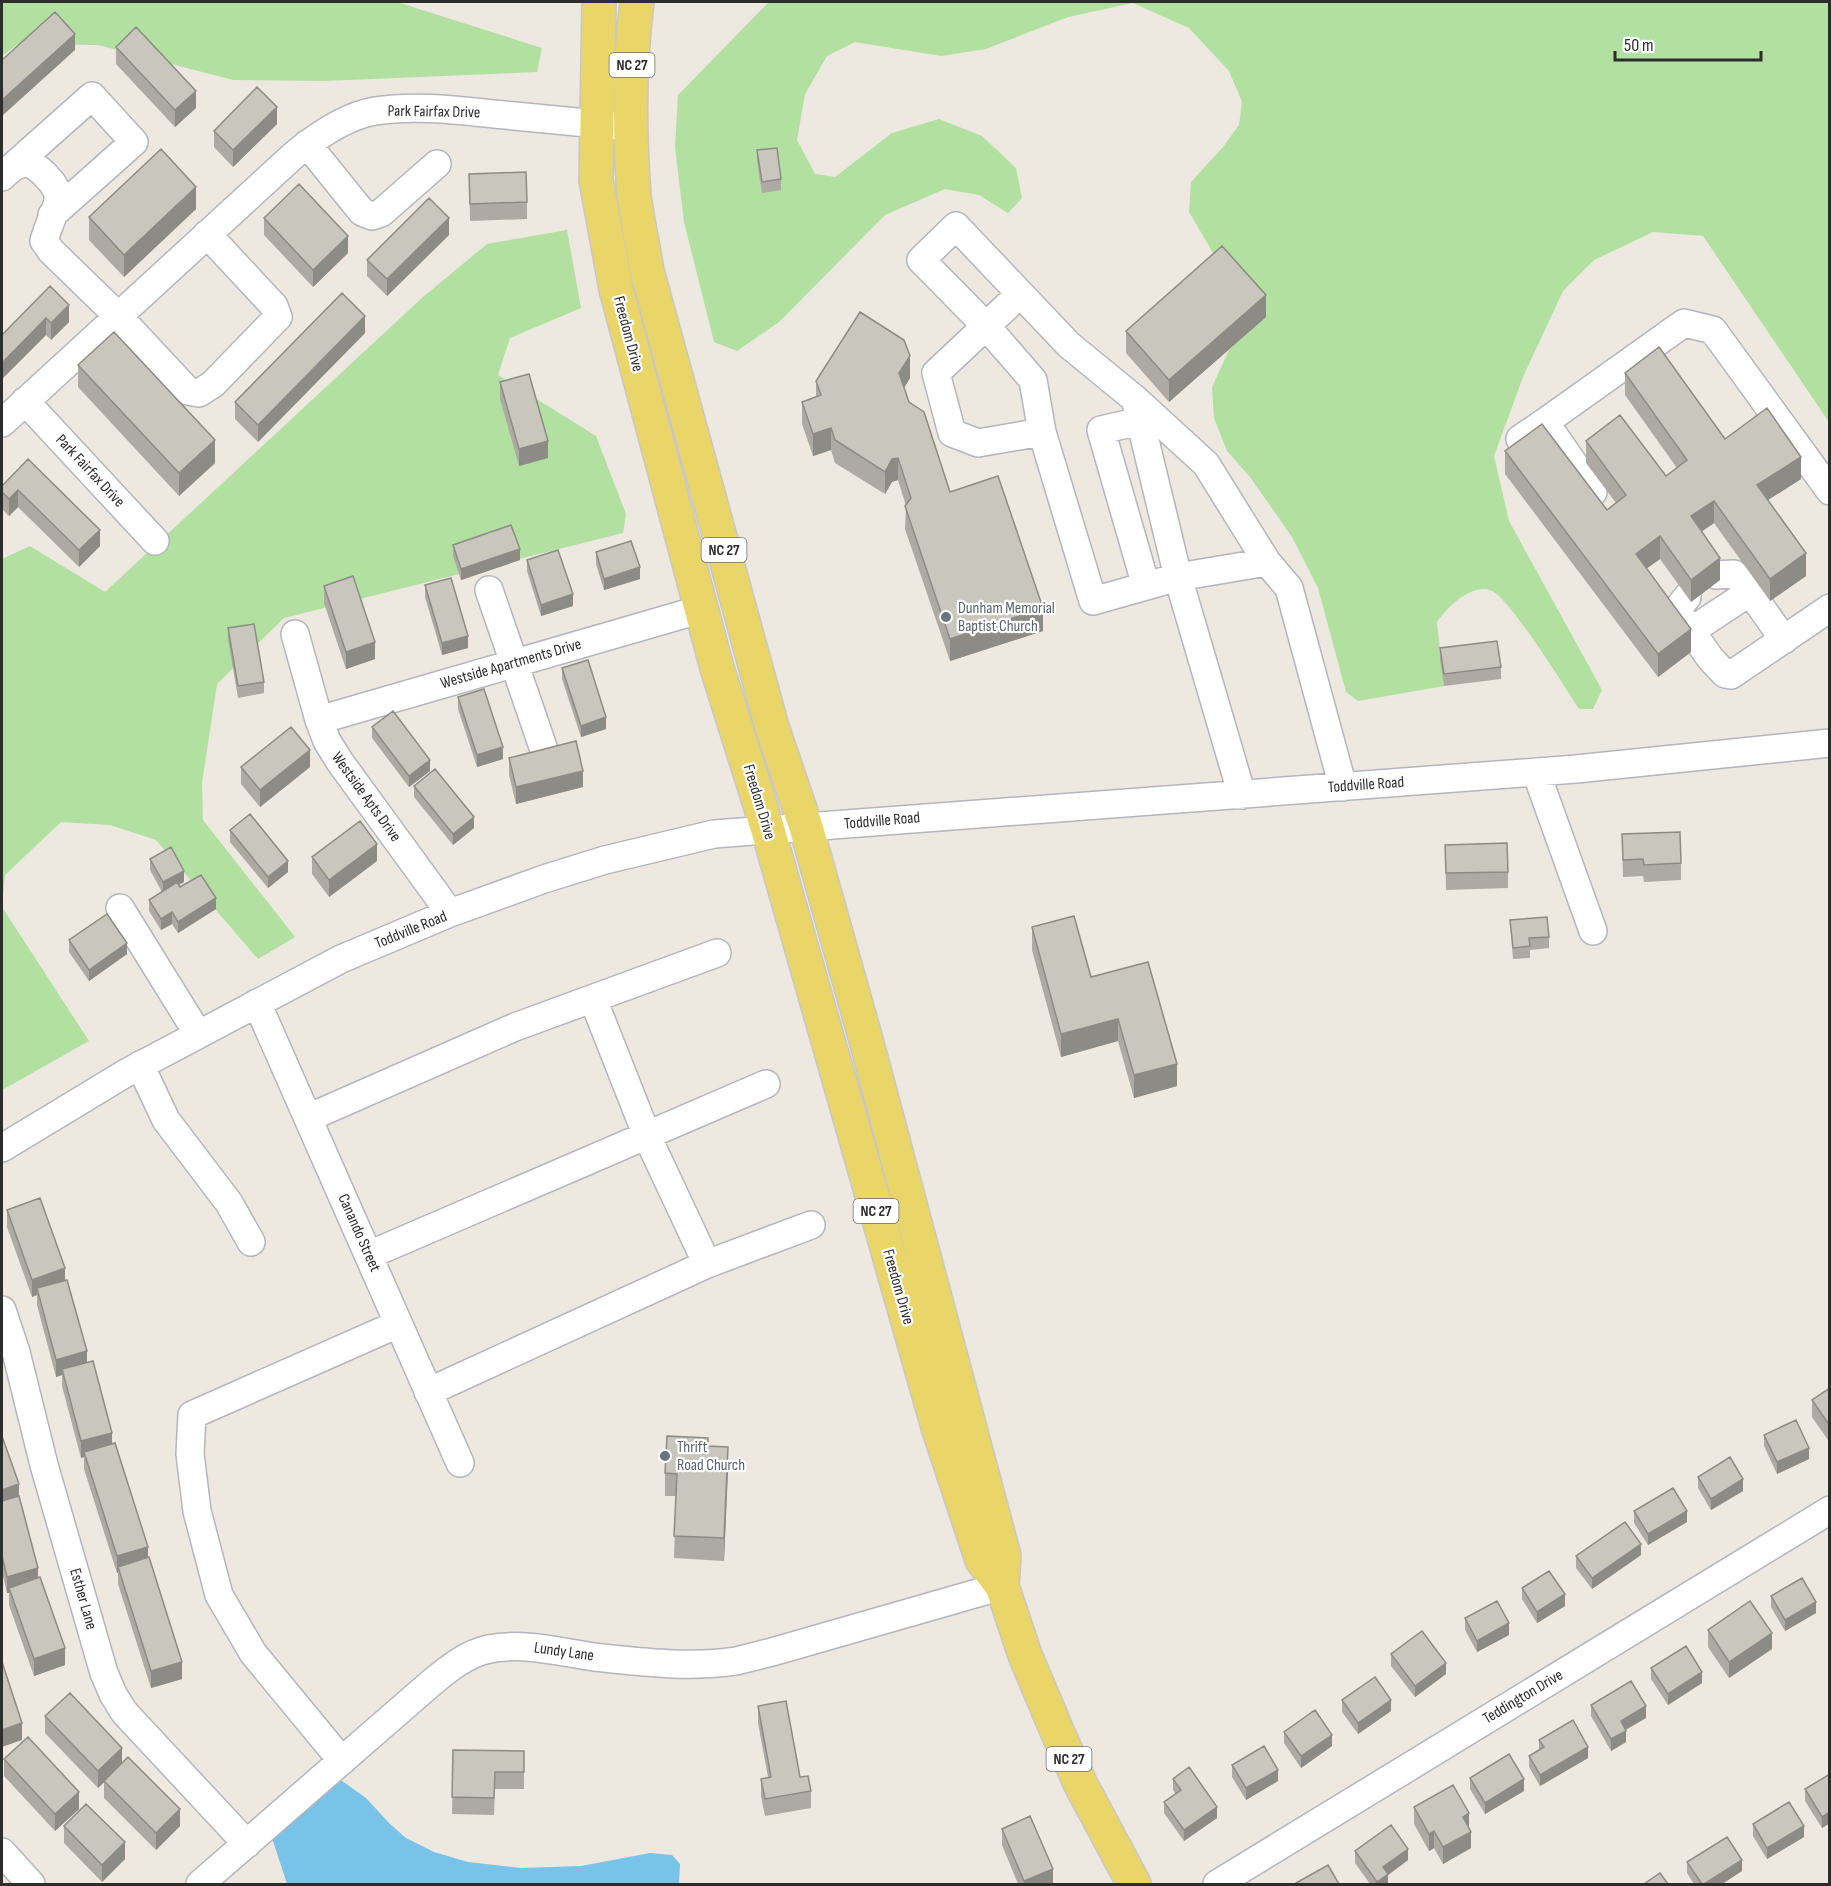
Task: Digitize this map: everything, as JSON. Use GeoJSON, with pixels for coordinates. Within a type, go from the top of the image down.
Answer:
{"type":"FeatureCollection","features":[{"type":"Feature","properties":{"kind":"main road","name":"Freedom Drive"},"geometry":{"type":"LineString","coordinates":[[599,2],[596,180],[616,289],[717,668],[768,830],[938,1427],[982,1560],[1002,1586],[1025,1655],[1056,1731],[1081,1785],[1134,1884]]}},
{"type":"Feature","properties":{"kind":"main road","name":"Freedom Drive"},"geometry":{"type":"LineString","coordinates":[[637,2],[634,27],[631,128],[634,196],[647,271],[772,727],[806,827],[866,1040],[1004,1556],[1002,1586]]}},
{"type":"Feature","properties":{"kind":"street"},"geometry":{"type":"LineString","coordinates":[[6,173],[92,96],[134,142],[52,215]]}},
{"type":"Feature","properties":{"kind":"street","name":"Park Fairfax Drive"},"geometry":{"type":"LineString","coordinates":[[2,423],[207,234],[307,144],[326,131],[374,111],[410,108],[444,109],[631,128]]}},
{"type":"Feature","properties":{"kind":"street"},"geometry":{"type":"LineString","coordinates":[[307,144],[362,212],[372,216],[381,213],[437,164]]}},
{"type":"Feature","properties":{"kind":"street"},"geometry":{"type":"LineString","coordinates":[[6,173],[22,163],[33,164],[42,171],[53,184],[59,198],[44,241],[51,251],[118,316],[188,391],[199,393],[213,384],[278,317],[274,306],[207,234]]}},
{"type":"Feature","properties":{"kind":"street"},"geometry":{"type":"LineString","coordinates":[[1267,562],[1178,577],[1093,601],[1042,432],[1033,380],[986,326],[921,260],[956,226],[1069,345],[1137,410],[1206,464],[1267,562],[1289,588],[1343,787]]}},
{"type":"Feature","properties":{"kind":"street"},"geometry":{"type":"LineString","coordinates":[[1020,294],[936,373],[951,433],[978,443],[1042,432]]}},
{"type":"Feature","properties":{"kind":"street"},"geometry":{"type":"LineString","coordinates":[[1520,439],[1684,323],[1713,330],[1830,491]]}},
{"type":"Feature","properties":{"kind":"street","name":"Park Fairfax Drive"},"geometry":{"type":"LineString","coordinates":[[26,401],[154,541]]}},
{"type":"Feature","properties":{"kind":"street"},"geometry":{"type":"LineString","coordinates":[[1137,410],[1178,577],[1242,795]]}},
{"type":"Feature","properties":{"kind":"street"},"geometry":{"type":"LineString","coordinates":[[1137,410],[1101,430],[1146,586]]}},
{"type":"Feature","properties":{"kind":"street"},"geometry":{"type":"LineString","coordinates":[[1545,422],[1593,492]]}},
{"type":"Feature","properties":{"kind":"street"},"geometry":{"type":"LineString","coordinates":[[1716,575],[1734,574],[1744,583],[1784,639]]}},
{"type":"Feature","properties":{"kind":"street"},"geometry":{"type":"LineString","coordinates":[[489,590],[543,747]]}},
{"type":"Feature","properties":{"kind":"street"},"geometry":{"type":"LineString","coordinates":[[1691,631],[1750,592]]}},
{"type":"Feature","properties":{"kind":"street"},"geometry":{"type":"LineString","coordinates":[[1687,597],[1679,607],[1680,615],[1720,670],[1731,675],[1830,608]]}},
{"type":"Feature","properties":{"kind":"street","name":"Westside Apartments Drive"},"geometry":{"type":"LineString","coordinates":[[319,720],[702,609]]}},
{"type":"Feature","properties":{"kind":"street","name":"Westside Apts Drive"},"geometry":{"type":"LineString","coordinates":[[295,634],[327,741],[450,914]]}},
{"type":"Feature","properties":{"kind":"street","name":"Toddville Road"},"geometry":{"type":"LineString","coordinates":[[2,1148],[140,1065],[341,959],[450,914],[544,879],[605,860],[714,834],[1536,772],[1830,743]]}},
{"type":"Feature","properties":{"kind":"street"},"geometry":{"type":"LineString","coordinates":[[1536,772],[1593,931]]}},
{"type":"Feature","properties":{"kind":"street"},"geometry":{"type":"LineString","coordinates":[[120,908],[198,1034]]}},
{"type":"Feature","properties":{"kind":"street"},"geometry":{"type":"LineString","coordinates":[[308,1118],[515,1027],[717,953]]}},
{"type":"Feature","properties":{"kind":"street"},"geometry":{"type":"LineString","coordinates":[[593,999],[647,1136],[707,1264]]}},
{"type":"Feature","properties":{"kind":"street","name":"Canando Street"},"geometry":{"type":"LineString","coordinates":[[257,1004],[460,1463]]}},
{"type":"Feature","properties":{"kind":"street"},"geometry":{"type":"LineString","coordinates":[[140,1065],[166,1120],[229,1203],[251,1242]]}},
{"type":"Feature","properties":{"kind":"street"},"geometry":{"type":"LineString","coordinates":[[369,1255],[766,1084]]}},
{"type":"Feature","properties":{"kind":"street"},"geometry":{"type":"LineString","coordinates":[[428,1392],[707,1264],[811,1225]]}},
{"type":"Feature","properties":{"kind":"street","name":"Esther Lane"},"geometry":{"type":"LineString","coordinates":[[2,1310],[16,1352],[44,1465],[98,1652],[113,1694],[124,1712],[247,1844]]}},
{"type":"Feature","properties":{"kind":"street"},"geometry":{"type":"LineString","coordinates":[[342,1761],[253,1653],[219,1596],[197,1511],[190,1454],[192,1415],[398,1324]]}},
{"type":"Feature","properties":{"kind":"street","name":"Teddington Drive"},"geometry":{"type":"LineString","coordinates":[[1217,1884],[1830,1510]]}},
{"type":"Feature","properties":{"kind":"street","name":"Lundy Lane"},"geometry":{"type":"LineString","coordinates":[[200,1884],[455,1663],[489,1649],[526,1646],[593,1657],[673,1664],[736,1660],[772,1652],[1002,1586]]}},
{"type":"Feature","properties":{"kind":"green space"},"geometry":{"type":"Polygon","coordinates":[[[2,2],[397,2],[542,48],[537,72],[323,81],[233,80],[98,45],[18,44],[2,56],[2,2]]]}},
{"type":"Feature","properties":{"kind":"green space"},"geometry":{"type":"Polygon","coordinates":[[[769,2],[1829,2],[1829,422],[1703,236],[1653,232],[1594,260],[1563,291],[1523,377],[1494,456],[1509,521],[1602,690],[1593,709],[1579,709],[1510,608],[1499,596],[1490,590],[1482,589],[1460,598],[1437,622],[1444,686],[1358,701],[1346,692],[1318,588],[1292,537],[1250,477],[1227,451],[1214,418],[1212,387],[1229,350],[1265,317],[1222,268],[1189,212],[1191,182],[1223,147],[1239,125],[1242,102],[1229,71],[1189,28],[1133,3],[1068,17],[986,49],[941,56],[855,42],[827,56],[805,94],[797,140],[815,174],[835,177],[892,133],[939,119],[982,136],[1016,168],[1022,198],[1008,213],[979,195],[945,189],[885,215],[779,322],[737,351],[714,342],[684,222],[675,147],[678,95],[769,2]]]}},
{"type":"Feature","properties":{"kind":"green space"},"geometry":{"type":"Polygon","coordinates":[[[567,230],[581,308],[510,338],[498,375],[596,436],[626,514],[623,533],[284,618],[217,684],[202,783],[203,820],[295,937],[258,959],[156,840],[110,825],[61,822],[5,875],[2,907],[2,559],[30,546],[105,592],[423,297],[487,244],[567,230]]]}},
{"type":"Feature","properties":{"kind":"green space"},"geometry":{"type":"Polygon","coordinates":[[[2,907],[89,1041],[2,1090],[2,907]]]}},
{"type":"Feature","properties":{"kind":"water"},"geometry":{"type":"Polygon","coordinates":[[[335,1776],[366,1798],[406,1838],[434,1852],[468,1862],[521,1868],[581,1866],[650,1853],[672,1855],[680,1864],[679,1884],[287,1884],[272,1833],[335,1776]]]}},
{"type":"Feature","properties":{"kind":"building"},"geometry":{"type":"Polygon","coordinates":[[[55,12],[75,34],[2,100],[2,60],[55,12]]]}},
{"type":"Feature","properties":{"kind":"building"},"geometry":{"type":"Polygon","coordinates":[[[136,27],[196,91],[175,110],[116,47],[136,27]]]}},
{"type":"Feature","properties":{"kind":"building"},"geometry":{"type":"Polygon","coordinates":[[[257,87],[277,107],[233,150],[214,131],[257,87]]]}},
{"type":"Feature","properties":{"kind":"building"},"geometry":{"type":"Polygon","coordinates":[[[777,148],[781,179],[762,182],[757,150],[777,148]]]}},
{"type":"Feature","properties":{"kind":"building"},"geometry":{"type":"Polygon","coordinates":[[[161,149],[196,187],[124,255],[89,217],[161,149]]]}},
{"type":"Feature","properties":{"kind":"building"},"geometry":{"type":"Polygon","coordinates":[[[526,172],[527,202],[470,204],[469,174],[526,172]]]}},
{"type":"Feature","properties":{"kind":"building"},"geometry":{"type":"Polygon","coordinates":[[[299,184],[348,236],[313,270],[264,218],[299,184]]]}},
{"type":"Feature","properties":{"kind":"building"},"geometry":{"type":"Polygon","coordinates":[[[429,198],[449,218],[387,279],[367,260],[429,198]]]}},
{"type":"Feature","properties":{"kind":"building"},"geometry":{"type":"Polygon","coordinates":[[[1222,246],[1266,295],[1169,380],[1126,331],[1222,246]]]}},
{"type":"Feature","properties":{"kind":"building"},"geometry":{"type":"Polygon","coordinates":[[[50,286],[69,305],[51,323],[46,318],[2,363],[2,335],[50,286]]]}},
{"type":"Feature","properties":{"kind":"building"},"geometry":{"type":"Polygon","coordinates":[[[342,293],[365,316],[258,425],[235,402],[342,293]]]}},
{"type":"Feature","properties":{"kind":"building"},"geometry":{"type":"Polygon","coordinates":[[[860,312],[904,340],[910,356],[899,373],[909,402],[924,412],[950,492],[998,476],[1043,608],[950,639],[905,506],[911,498],[898,458],[892,459],[885,472],[835,440],[831,428],[813,434],[802,402],[821,395],[816,381],[860,312]]]}},
{"type":"Feature","properties":{"kind":"building"},"geometry":{"type":"Polygon","coordinates":[[[114,332],[215,440],[179,473],[78,365],[114,332]]]}},
{"type":"Feature","properties":{"kind":"building"},"geometry":{"type":"Polygon","coordinates":[[[1659,347],[1725,439],[1767,408],[1801,457],[1757,485],[1806,553],[1770,579],[1714,501],[1691,516],[1720,558],[1691,580],[1660,536],[1636,554],[1691,629],[1658,654],[1505,451],[1542,424],[1607,510],[1626,495],[1586,441],[1620,415],[1666,476],[1687,460],[1625,373],[1659,347]]]}},
{"type":"Feature","properties":{"kind":"building"},"geometry":{"type":"Polygon","coordinates":[[[529,374],[548,441],[519,449],[500,382],[529,374]]]}},
{"type":"Feature","properties":{"kind":"building"},"geometry":{"type":"Polygon","coordinates":[[[28,459],[100,530],[79,550],[18,490],[9,499],[2,492],[2,486],[28,459]]]}},
{"type":"Feature","properties":{"kind":"building"},"geometry":{"type":"Polygon","coordinates":[[[511,525],[520,549],[461,569],[453,545],[511,525]]]}},
{"type":"Feature","properties":{"kind":"building"},"geometry":{"type":"Polygon","coordinates":[[[631,541],[640,567],[604,579],[596,552],[631,541]]]}},
{"type":"Feature","properties":{"kind":"building"},"geometry":{"type":"Polygon","coordinates":[[[558,550],[573,594],[541,605],[527,560],[558,550]]]}},
{"type":"Feature","properties":{"kind":"building"},"geometry":{"type":"Polygon","coordinates":[[[353,576],[375,642],[346,652],[324,586],[353,576]]]}},
{"type":"Feature","properties":{"kind":"building"},"geometry":{"type":"Polygon","coordinates":[[[451,578],[468,636],[442,643],[425,585],[451,578]]]}},
{"type":"Feature","properties":{"kind":"building"},"geometry":{"type":"Polygon","coordinates":[[[254,624],[264,682],[238,686],[228,628],[254,624]]]}},
{"type":"Feature","properties":{"kind":"building"},"geometry":{"type":"Polygon","coordinates":[[[1497,641],[1501,667],[1444,674],[1440,648],[1497,641]]]}},
{"type":"Feature","properties":{"kind":"building"},"geometry":{"type":"Polygon","coordinates":[[[588,660],[606,717],[581,726],[562,668],[588,660]]]}},
{"type":"Feature","properties":{"kind":"building"},"geometry":{"type":"Polygon","coordinates":[[[484,689],[503,747],[477,755],[458,697],[484,689]]]}},
{"type":"Feature","properties":{"kind":"building"},"geometry":{"type":"Polygon","coordinates":[[[393,711],[430,760],[409,776],[372,727],[393,711]]]}},
{"type":"Feature","properties":{"kind":"building"},"geometry":{"type":"Polygon","coordinates":[[[291,727],[310,750],[260,790],[241,767],[291,727]]]}},
{"type":"Feature","properties":{"kind":"building"},"geometry":{"type":"Polygon","coordinates":[[[576,741],[583,771],[516,787],[509,758],[576,741]]]}},
{"type":"Feature","properties":{"kind":"building"},"geometry":{"type":"Polygon","coordinates":[[[435,769],[474,817],[453,834],[414,786],[435,769]]]}},
{"type":"Feature","properties":{"kind":"building"},"geometry":{"type":"Polygon","coordinates":[[[250,814],[288,861],[268,877],[230,830],[250,814]]]}},
{"type":"Feature","properties":{"kind":"building"},"geometry":{"type":"Polygon","coordinates":[[[360,821],[377,844],[329,880],[312,857],[360,821]]]}},
{"type":"Feature","properties":{"kind":"building"},"geometry":{"type":"Polygon","coordinates":[[[1680,832],[1681,863],[1644,865],[1643,859],[1623,860],[1622,834],[1680,832]]]}},
{"type":"Feature","properties":{"kind":"building"},"geometry":{"type":"Polygon","coordinates":[[[1507,843],[1508,872],[1446,873],[1445,845],[1507,843]]]}},
{"type":"Feature","properties":{"kind":"building"},"geometry":{"type":"Polygon","coordinates":[[[171,847],[184,871],[163,882],[150,859],[171,847]]]}},
{"type":"Feature","properties":{"kind":"building"},"geometry":{"type":"Polygon","coordinates":[[[201,875],[216,898],[178,922],[172,912],[161,919],[149,900],[177,882],[180,887],[201,875]]]}},
{"type":"Feature","properties":{"kind":"building"},"geometry":{"type":"Polygon","coordinates":[[[107,914],[127,943],[89,970],[69,940],[107,914]]]}},
{"type":"Feature","properties":{"kind":"building"},"geometry":{"type":"Polygon","coordinates":[[[1074,916],[1091,977],[1148,962],[1177,1064],[1134,1075],[1118,1019],[1061,1034],[1032,927],[1074,916]]]}},
{"type":"Feature","properties":{"kind":"building"},"geometry":{"type":"Polygon","coordinates":[[[1547,917],[1549,937],[1529,938],[1530,946],[1513,948],[1510,920],[1547,917]]]}},
{"type":"Feature","properties":{"kind":"building"},"geometry":{"type":"Polygon","coordinates":[[[40,1198],[65,1268],[32,1280],[7,1210],[40,1198]]]}},
{"type":"Feature","properties":{"kind":"building"},"geometry":{"type":"Polygon","coordinates":[[[67,1280],[87,1351],[56,1360],[37,1288],[67,1280]]]}},
{"type":"Feature","properties":{"kind":"building"},"geometry":{"type":"Polygon","coordinates":[[[93,1361],[112,1433],[81,1441],[62,1369],[93,1361]]]}},
{"type":"Feature","properties":{"kind":"building"},"geometry":{"type":"Polygon","coordinates":[[[1830,1388],[1830,1426],[1812,1400],[1830,1388]]]}},
{"type":"Feature","properties":{"kind":"building"},"geometry":{"type":"Polygon","coordinates":[[[1796,1420],[1809,1448],[1777,1462],[1764,1435],[1796,1420]]]}},
{"type":"Feature","properties":{"kind":"building"},"geometry":{"type":"Polygon","coordinates":[[[2,1436],[19,1484],[2,1490],[2,1436]]]}},
{"type":"Feature","properties":{"kind":"building"},"geometry":{"type":"Polygon","coordinates":[[[667,1436],[708,1438],[708,1446],[728,1447],[724,1538],[674,1536],[677,1474],[665,1473],[667,1436]]]}},
{"type":"Feature","properties":{"kind":"building"},"geometry":{"type":"Polygon","coordinates":[[[115,1443],[148,1547],[117,1556],[84,1452],[115,1443]]]}},
{"type":"Feature","properties":{"kind":"building"},"geometry":{"type":"Polygon","coordinates":[[[1730,1457],[1743,1479],[1711,1499],[1698,1477],[1730,1457]]]}},
{"type":"Feature","properties":{"kind":"building"},"geometry":{"type":"Polygon","coordinates":[[[1673,1488],[1687,1511],[1648,1534],[1634,1511],[1673,1488]]]}},
{"type":"Feature","properties":{"kind":"building"},"geometry":{"type":"Polygon","coordinates":[[[19,1496],[38,1568],[7,1577],[2,1556],[2,1501],[19,1496]]]}},
{"type":"Feature","properties":{"kind":"building"},"geometry":{"type":"Polygon","coordinates":[[[1625,1522],[1641,1544],[1592,1578],[1576,1556],[1625,1522]]]}},
{"type":"Feature","properties":{"kind":"building"},"geometry":{"type":"Polygon","coordinates":[[[149,1557],[182,1662],[151,1671],[118,1567],[149,1557]]]}},
{"type":"Feature","properties":{"kind":"building"},"geometry":{"type":"Polygon","coordinates":[[[1549,1571],[1565,1594],[1537,1612],[1522,1588],[1549,1571]]]}},
{"type":"Feature","properties":{"kind":"building"},"geometry":{"type":"Polygon","coordinates":[[[40,1577],[65,1648],[34,1659],[9,1588],[40,1577]]]}},
{"type":"Feature","properties":{"kind":"building"},"geometry":{"type":"Polygon","coordinates":[[[1802,1578],[1816,1602],[1785,1620],[1771,1596],[1802,1578]]]}},
{"type":"Feature","properties":{"kind":"building"},"geometry":{"type":"Polygon","coordinates":[[[1497,1601],[1509,1623],[1477,1641],[1465,1618],[1497,1601]]]}},
{"type":"Feature","properties":{"kind":"building"},"geometry":{"type":"Polygon","coordinates":[[[1750,1601],[1772,1633],[1729,1662],[1708,1630],[1750,1601]]]}},
{"type":"Feature","properties":{"kind":"building"},"geometry":{"type":"Polygon","coordinates":[[[1422,1631],[1446,1663],[1415,1686],[1391,1654],[1422,1631]]]}},
{"type":"Feature","properties":{"kind":"building"},"geometry":{"type":"Polygon","coordinates":[[[1686,1646],[1702,1672],[1668,1694],[1651,1668],[1686,1646]]]}},
{"type":"Feature","properties":{"kind":"building"},"geometry":{"type":"Polygon","coordinates":[[[2,1662],[22,1723],[2,1730],[2,1662]]]}},
{"type":"Feature","properties":{"kind":"building"},"geometry":{"type":"Polygon","coordinates":[[[1375,1677],[1391,1700],[1358,1723],[1342,1700],[1375,1677]]]}},
{"type":"Feature","properties":{"kind":"building"},"geometry":{"type":"Polygon","coordinates":[[[1631,1681],[1646,1706],[1621,1721],[1626,1731],[1611,1739],[1591,1705],[1631,1681]]]}},
{"type":"Feature","properties":{"kind":"building"},"geometry":{"type":"Polygon","coordinates":[[[70,1693],[122,1748],[98,1771],[45,1716],[70,1693]]]}},
{"type":"Feature","properties":{"kind":"building"},"geometry":{"type":"Polygon","coordinates":[[[786,1701],[800,1777],[808,1776],[811,1791],[765,1799],[761,1779],[771,1777],[758,1706],[786,1701]]]}},
{"type":"Feature","properties":{"kind":"building"},"geometry":{"type":"Polygon","coordinates":[[[1315,1710],[1332,1735],[1301,1756],[1284,1732],[1315,1710]]]}},
{"type":"Feature","properties":{"kind":"building"},"geometry":{"type":"Polygon","coordinates":[[[1573,1720],[1588,1747],[1540,1775],[1529,1756],[1544,1747],[1539,1740],[1573,1720]]]}},
{"type":"Feature","properties":{"kind":"building"},"geometry":{"type":"Polygon","coordinates":[[[28,1737],[79,1792],[55,1814],[4,1759],[28,1737]]]}},
{"type":"Feature","properties":{"kind":"building"},"geometry":{"type":"Polygon","coordinates":[[[1264,1746],[1278,1770],[1246,1788],[1232,1765],[1264,1746]]]}},
{"type":"Feature","properties":{"kind":"building"},"geometry":{"type":"Polygon","coordinates":[[[453,1750],[524,1751],[524,1772],[495,1772],[494,1798],[452,1797],[453,1750]]]}},
{"type":"Feature","properties":{"kind":"building"},"geometry":{"type":"Polygon","coordinates":[[[1509,1754],[1524,1779],[1485,1803],[1470,1778],[1509,1754]]]}},
{"type":"Feature","properties":{"kind":"building"},"geometry":{"type":"Polygon","coordinates":[[[128,1757],[180,1809],[156,1833],[104,1781],[128,1757]]]}},
{"type":"Feature","properties":{"kind":"building"},"geometry":{"type":"Polygon","coordinates":[[[1189,1767],[1217,1807],[1184,1830],[1164,1802],[1181,1790],[1173,1779],[1189,1767]]]}},
{"type":"Feature","properties":{"kind":"building"},"geometry":{"type":"Polygon","coordinates":[[[1830,1774],[1830,1812],[1822,1817],[1805,1789],[1830,1774]]]}},
{"type":"Feature","properties":{"kind":"building"},"geometry":{"type":"Polygon","coordinates":[[[1453,1785],[1469,1813],[1463,1817],[1471,1832],[1443,1847],[1434,1831],[1429,1834],[1414,1807],[1453,1785]]]}},
{"type":"Feature","properties":{"kind":"building"},"geometry":{"type":"Polygon","coordinates":[[[1789,1802],[1804,1826],[1767,1848],[1753,1824],[1789,1802]]]}},
{"type":"Feature","properties":{"kind":"building"},"geometry":{"type":"Polygon","coordinates":[[[86,1804],[125,1842],[102,1865],[64,1826],[86,1804]]]}},
{"type":"Feature","properties":{"kind":"building"},"geometry":{"type":"Polygon","coordinates":[[[1030,1816],[1053,1869],[1024,1881],[1002,1829],[1030,1816]]]}},
{"type":"Feature","properties":{"kind":"building"},"geometry":{"type":"Polygon","coordinates":[[[1391,1825],[1408,1849],[1383,1867],[1388,1874],[1377,1882],[1355,1851],[1391,1825]]]}},
{"type":"Feature","properties":{"kind":"building"},"geometry":{"type":"Polygon","coordinates":[[[1727,1837],[1742,1860],[1702,1884],[1687,1862],[1727,1837]]]}},
{"type":"Feature","properties":{"kind":"building"},"geometry":{"type":"Polygon","coordinates":[[[1328,1865],[1339,1884],[1296,1883],[1328,1865]]]}},
{"type":"Feature","properties":{"kind":"building"},"geometry":{"type":"Polygon","coordinates":[[[1660,1873],[1668,1884],[1644,1884],[1660,1873]]]}},
{"type":"Feature","properties":{"kind":"place","name":"Dunham Memorial Baptist Church"},"geometry":{"type":"Point","coordinates":[946,617]}},
{"type":"Feature","properties":{"kind":"place","name":"Thrift Road Church"},"geometry":{"type":"Point","coordinates":[665,1456]}}]}
